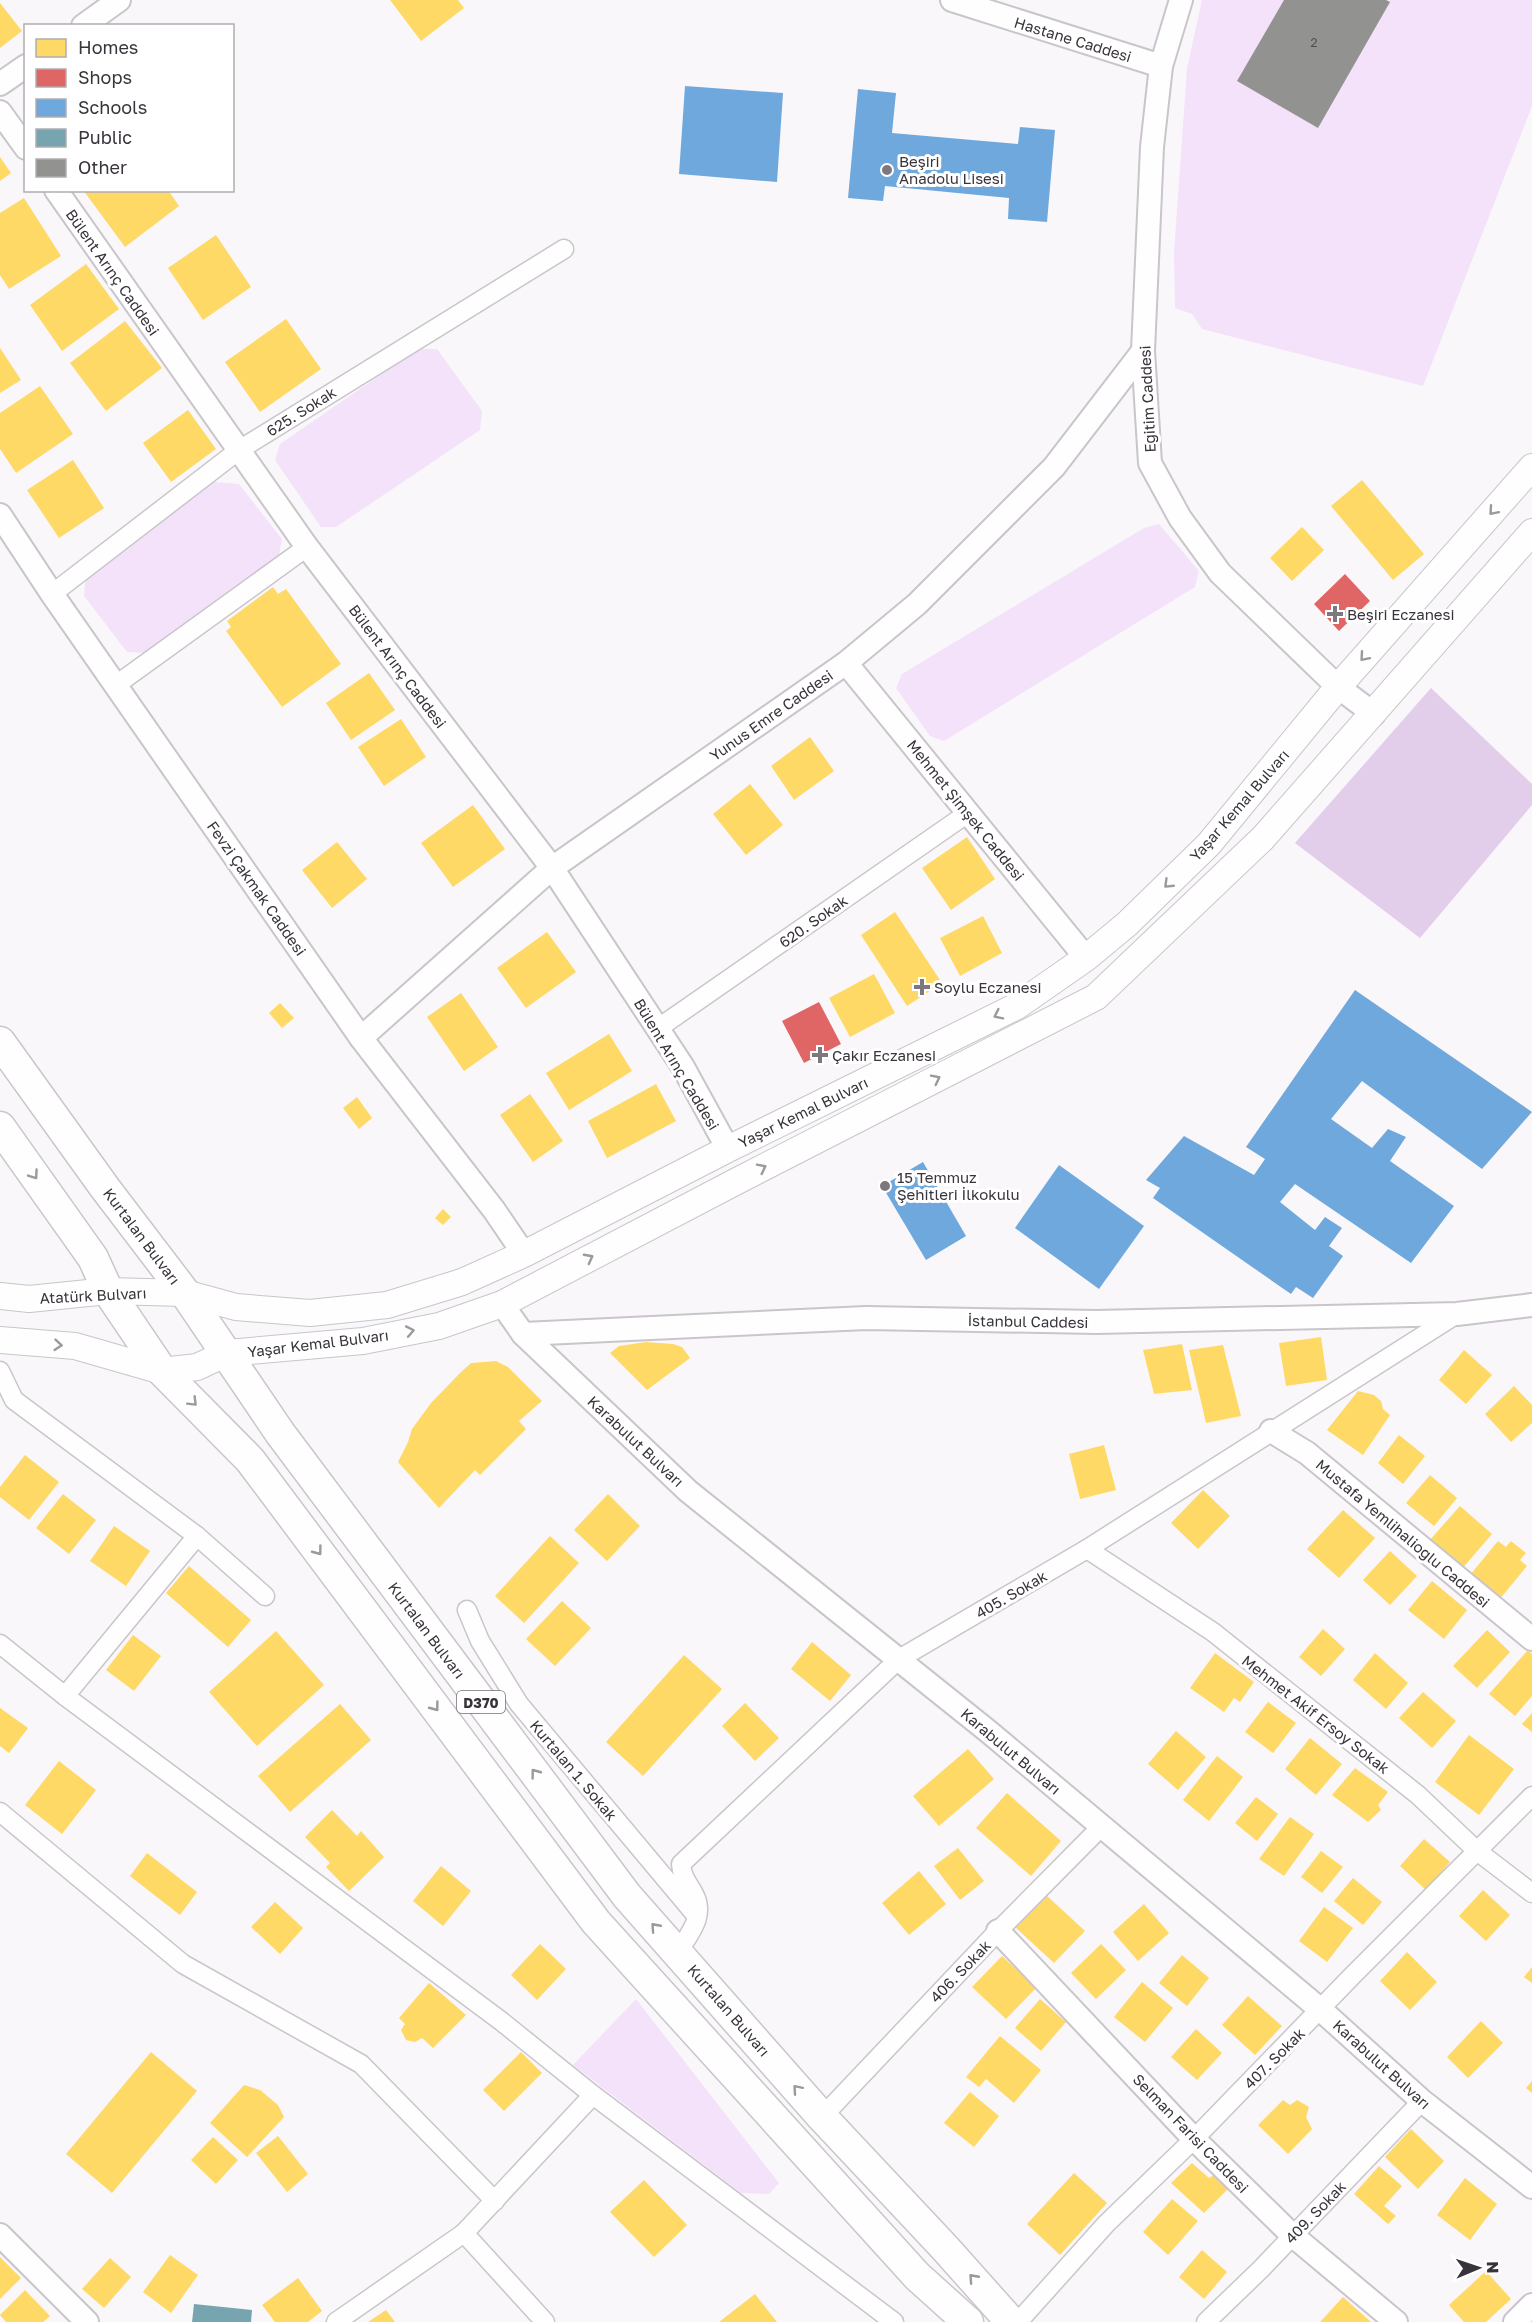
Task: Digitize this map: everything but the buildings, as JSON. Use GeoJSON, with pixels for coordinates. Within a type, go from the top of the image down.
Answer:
{"type":"FeatureCollection","features":[{"type":"Feature","properties":{"kind":"highway","name":"Kurtalan Bulvarı"},"geometry":{"type":"LineString","coordinates":[[0,1042],[105,1188],[185,1293],[280,1433],[627,1896],[822,2117],[1011,2322]]}},
{"type":"Feature","properties":{"kind":"highway","name":"D370"},"geometry":{"type":"LineString","coordinates":[[0,1127],[93,1258],[108,1291],[162,1371],[250,1460],[596,1922],[917,2276],[968,2322]]}},
{"type":"Feature","properties":{"kind":"main road","name":"Yaşar Kemal Bulvarı"},"geometry":{"type":"LineString","coordinates":[[185,1293],[236,1307],[310,1313],[387,1305],[462,1282],[524,1254],[728,1149],[1017,1006],[1086,958],[1127,924],[1209,844],[1338,687],[1532,467]]}},
{"type":"Feature","properties":{"kind":"main road","name":"Yaşar Kemal Bulvarı"},"geometry":{"type":"LineString","coordinates":[[227,1353],[363,1341],[439,1326],[502,1304],[739,1179],[1096,998],[1263,837],[1374,714],[1532,532]]}},
{"type":"Feature","properties":{"kind":"main road","name":"Atatürk Bulvarı"},"geometry":{"type":"LineString","coordinates":[[0,1296],[29,1299],[108,1291],[185,1293]]}},
{"type":"Feature","properties":{"kind":"main road"},"geometry":{"type":"LineString","coordinates":[[0,1340],[75,1346],[162,1371],[197,1367],[227,1353]]}},
{"type":"Feature","properties":{"kind":"street"},"geometry":{"type":"LineString","coordinates":[[86,24],[119,0]]}},
{"type":"Feature","properties":{"kind":"street","name":"Hastane Caddesi"},"geometry":{"type":"LineString","coordinates":[[951,0],[1161,66]]}},
{"type":"Feature","properties":{"kind":"street","name":"Eğitim Caddesi"},"geometry":{"type":"LineString","coordinates":[[1180,0],[1161,66],[1152,147],[1143,351],[1150,463],[1180,518],[1221,573],[1338,687],[1374,714]]}},
{"type":"Feature","properties":{"kind":"street"},"geometry":{"type":"LineString","coordinates":[[0,84],[24,67]]}},
{"type":"Feature","properties":{"kind":"street"},"geometry":{"type":"LineString","coordinates":[[0,112],[24,145]]}},
{"type":"Feature","properties":{"kind":"street","name":"Bülent Arınç Caddesi"},"geometry":{"type":"LineString","coordinates":[[57,192],[307,547],[552,868],[683,1067],[728,1149]]}},
{"type":"Feature","properties":{"kind":"street","name":"625. Sokak"},"geometry":{"type":"LineString","coordinates":[[52,594],[239,450],[564,249]]}},
{"type":"Feature","properties":{"kind":"street","name":"Yunus Emre Caddesi"},"geometry":{"type":"LineString","coordinates":[[361,1038],[552,868],[846,663],[917,604],[1054,467],[1143,351]]}},
{"type":"Feature","properties":{"kind":"street","name":"Fevzi Çakmak Caddesi"},"geometry":{"type":"LineString","coordinates":[[0,515],[52,594],[361,1038],[487,1201],[524,1254]]}},
{"type":"Feature","properties":{"kind":"street"},"geometry":{"type":"LineString","coordinates":[[116,685],[307,547]]}},
{"type":"Feature","properties":{"kind":"street","name":"Mehmet Şimşek Caddesi"},"geometry":{"type":"LineString","coordinates":[[846,663],[1086,958]]}},
{"type":"Feature","properties":{"kind":"street","name":"620. Sokak"},"geometry":{"type":"LineString","coordinates":[[657,1029],[968,813]]}},
{"type":"Feature","properties":{"kind":"street","name":"Karabulut Bulvarı"},"geometry":{"type":"LineString","coordinates":[[502,1304],[523,1334],[688,1491],[989,1732],[1321,2010],[1422,2101],[1532,2187]]}},
{"type":"Feature","properties":{"kind":"street","name":"İstanbul Caddesi"},"geometry":{"type":"LineString","coordinates":[[523,1334],[866,1318],[1096,1322],[1457,1314],[1532,1305]]}},
{"type":"Feature","properties":{"kind":"street","name":"405. Sokak"},"geometry":{"type":"LineString","coordinates":[[698,1918],[696,1897],[682,1876],[681,1864],[899,1659],[1087,1549],[1457,1314]]}},
{"type":"Feature","properties":{"kind":"street"},"geometry":{"type":"LineString","coordinates":[[0,1371],[14,1400],[197,1536],[265,1596]]}},
{"type":"Feature","properties":{"kind":"street","name":"Mustafa Yemlihalioğlu Caddesi"},"geometry":{"type":"LineString","coordinates":[[1271,1431],[1307,1453],[1532,1639]]}},
{"type":"Feature","properties":{"kind":"street"},"geometry":{"type":"LineString","coordinates":[[65,1696],[197,1536]]}},
{"type":"Feature","properties":{"kind":"street","name":"Mehmet Akif Ersoy Sokak"},"geometry":{"type":"LineString","coordinates":[[1087,1549],[1213,1632],[1418,1795],[1477,1851],[1532,1893]]}},
{"type":"Feature","properties":{"kind":"street","name":"Kurtalan 1. Sokak"},"geometry":{"type":"LineString","coordinates":[[467,1610],[480,1641],[519,1704],[698,1918]]}},
{"type":"Feature","properties":{"kind":"street"},"geometry":{"type":"LineString","coordinates":[[0,1644],[65,1696],[492,2014],[593,2095],[894,2322]]}},
{"type":"Feature","properties":{"kind":"street","name":"407. Sokak"},"geometry":{"type":"LineString","coordinates":[[1018,2322],[1106,2223],[1194,2139],[1353,1975],[1532,1796]]}},
{"type":"Feature","properties":{"kind":"street"},"geometry":{"type":"LineString","coordinates":[[0,1812],[183,1964],[361,2064],[495,2201]]}},
{"type":"Feature","properties":{"kind":"street","name":"406. Sokak"},"geometry":{"type":"LineString","coordinates":[[822,2117],[998,1931],[1101,1827]]}},
{"type":"Feature","properties":{"kind":"street"},"geometry":{"type":"LineString","coordinates":[[678,1952],[698,1918]]}},
{"type":"Feature","properties":{"kind":"street","name":"Selman Farisi Caddesi"},"geometry":{"type":"LineString","coordinates":[[998,1931],[1194,2139],[1292,2235],[1396,2322]]}},
{"type":"Feature","properties":{"kind":"street"},"geometry":{"type":"LineString","coordinates":[[336,2322],[464,2234],[593,2095]]}},
{"type":"Feature","properties":{"kind":"street","name":"409. Sokak"},"geometry":{"type":"LineString","coordinates":[[1206,2322],[1261,2270],[1422,2101]]}},
{"type":"Feature","properties":{"kind":"street"},"geometry":{"type":"LineString","coordinates":[[464,2234],[545,2322]]}},
{"type":"Feature","properties":{"kind":"street"},"geometry":{"type":"LineString","coordinates":[[0,2235],[87,2322]]}},
{"type":"Feature","properties":{"kind":"street"},"geometry":{"type":"LineString","coordinates":[[1515,2322],[1532,2305]]}},
{"type":"Feature","properties":{"kind":"shaded area"},"geometry":{"type":"Polygon","coordinates":[[[1202,0],[1532,0],[1532,106],[1423,386],[1202,329],[1192,314],[1175,308],[1174,253],[1187,68],[1202,0]]]}},
{"type":"Feature","properties":{"kind":"shaded area"},"geometry":{"type":"Polygon","coordinates":[[[418,349],[437,349],[482,411],[480,430],[336,527],[321,527],[275,460],[280,444],[418,349]]]}},
{"type":"Feature","properties":{"kind":"shaded area"},"geometry":{"type":"Polygon","coordinates":[[[214,482],[239,484],[282,539],[279,555],[147,653],[127,652],[84,596],[86,573],[214,482]]]}},
{"type":"Feature","properties":{"kind":"shaded area"},"geometry":{"type":"Polygon","coordinates":[[[1159,524],[1199,571],[1195,587],[944,741],[930,736],[896,688],[902,674],[1144,528],[1159,524]]]}},
{"type":"Feature","properties":{"kind":"shaded area"},"geometry":{"type":"Polygon","coordinates":[[[1431,688],[1532,784],[1532,805],[1420,938],[1295,843],[1431,688]]]}},
{"type":"Feature","properties":{"kind":"shaded area"},"geometry":{"type":"Polygon","coordinates":[[[636,1999],[779,2183],[769,2194],[741,2193],[573,2065],[636,1999]]]}},
{"type":"Feature","properties":{"kind":"place","name":"Beşiri Anadolu Lisesi"},"geometry":{"type":"Point","coordinates":[887,170]}},
{"type":"Feature","properties":{"kind":"place","name":"Beşiri Eczanesi"},"geometry":{"type":"Point","coordinates":[1335,614]}},
{"type":"Feature","properties":{"kind":"place","name":"Soylu Eczanesi"},"geometry":{"type":"Point","coordinates":[922,987]}},
{"type":"Feature","properties":{"kind":"place","name":"Çakır Eczanesi"},"geometry":{"type":"Point","coordinates":[820,1055]}},
{"type":"Feature","properties":{"kind":"place","name":"15 Temmuz Şehitleri İlkokulu"},"geometry":{"type":"Point","coordinates":[885,1186]}}]}
